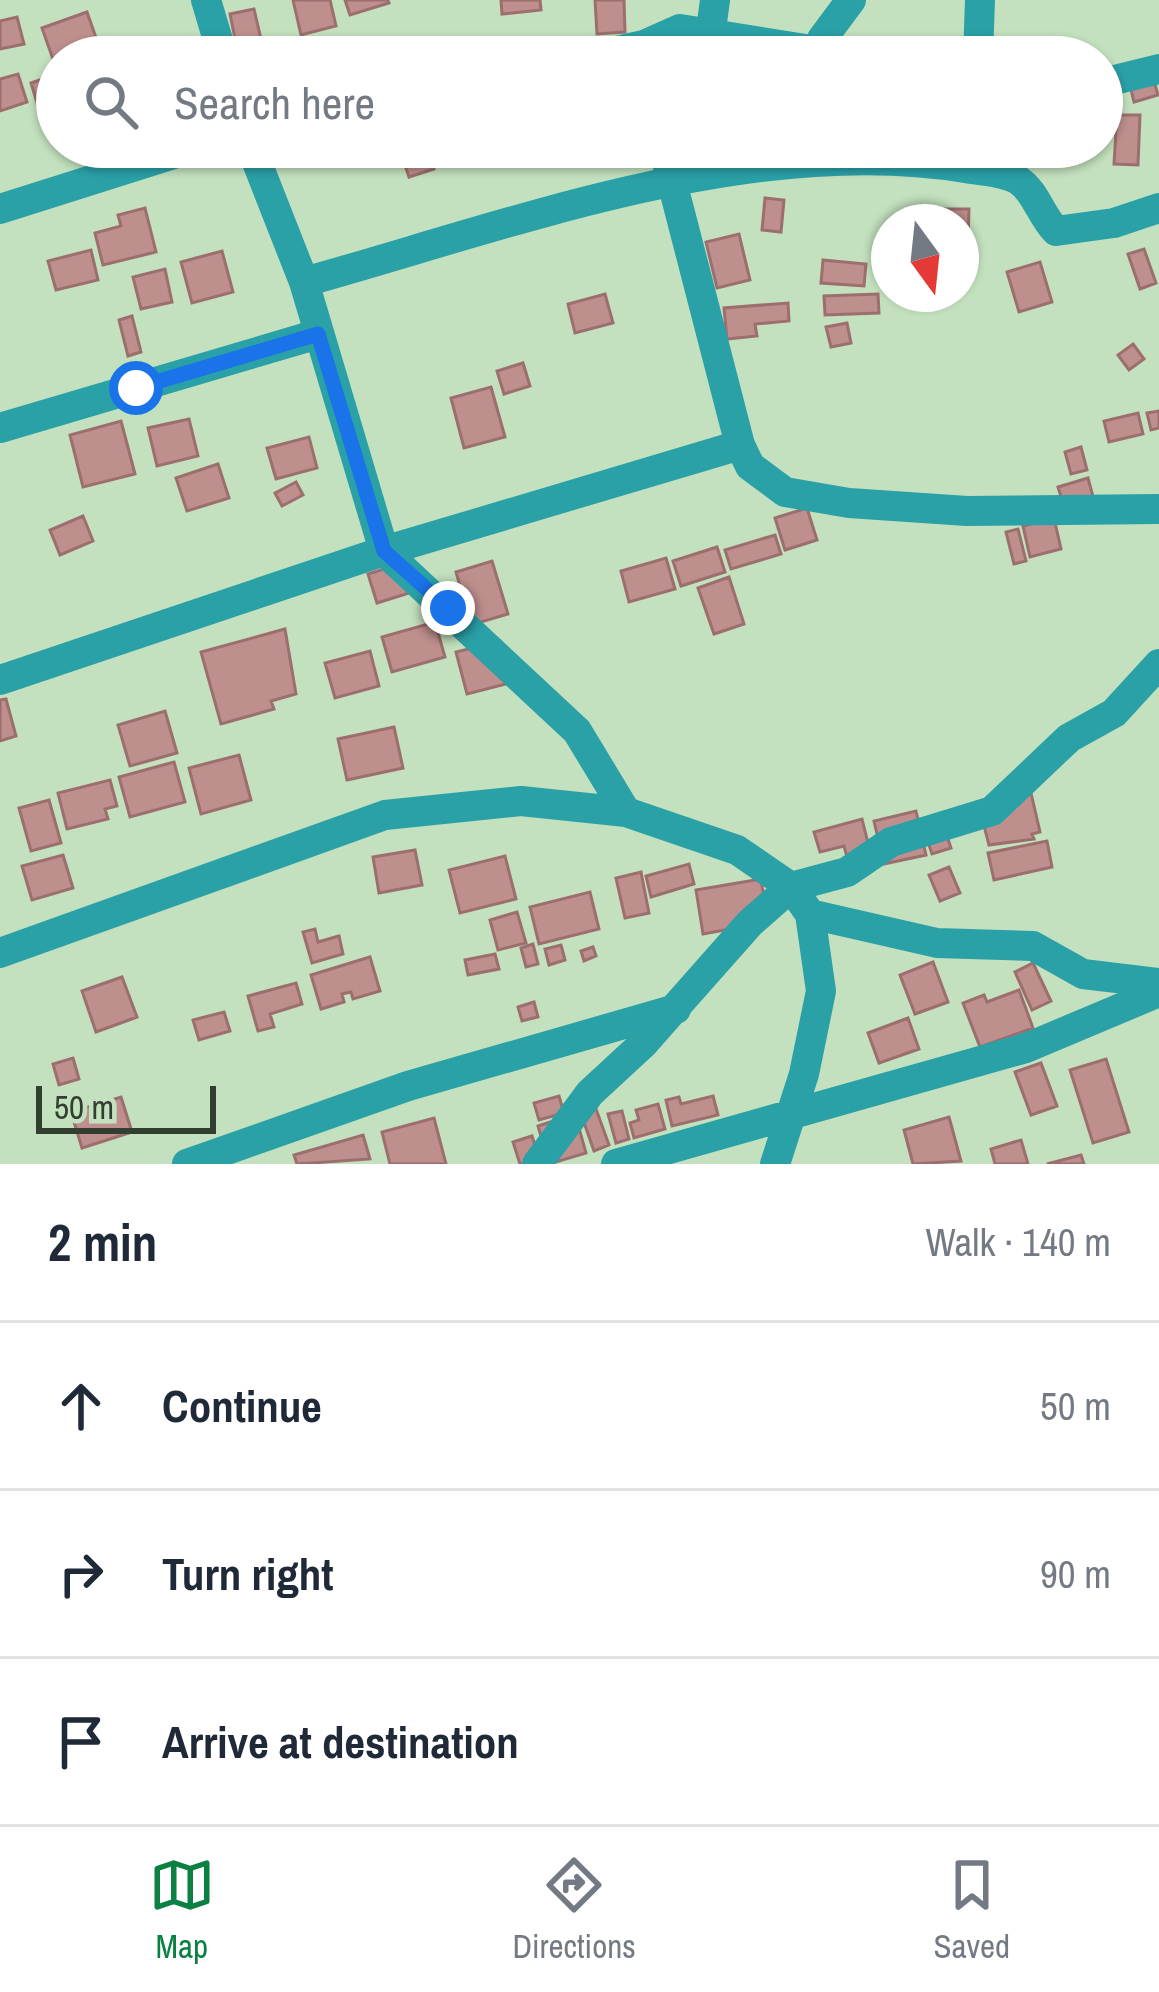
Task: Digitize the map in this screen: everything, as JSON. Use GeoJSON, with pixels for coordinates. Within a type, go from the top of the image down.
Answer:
{"type":"FeatureCollection","features":[{"type":"Feature","properties":{"kind":"street"},"geometry":{"type":"LineString","coordinates":[[206,0],[217,36]]}},
{"type":"Feature","properties":{"kind":"street"},"geometry":{"type":"LineString","coordinates":[[828,36],[851,0]]}},
{"type":"Feature","properties":{"kind":"street"},"geometry":{"type":"LineString","coordinates":[[979,36],[980,0]]}},
{"type":"Feature","properties":{"kind":"street"},"geometry":{"type":"LineString","coordinates":[[669,36],[713,15],[769,36]]}},
{"type":"Feature","properties":{"kind":"street"},"geometry":{"type":"LineString","coordinates":[[1123,78],[1159,69]]}},
{"type":"Feature","properties":{"kind":"street"},"geometry":{"type":"LineString","coordinates":[[0,208],[129,168]]}},
{"type":"Feature","properties":{"kind":"street"},"geometry":{"type":"LineString","coordinates":[[259,168],[304,282],[384,551],[577,730],[626,812]]}},
{"type":"Feature","properties":{"kind":"street"},"geometry":{"type":"LineString","coordinates":[[667,168],[740,445],[751,466],[785,492],[849,503],[967,511],[1159,509]]}},
{"type":"Feature","properties":{"kind":"street"},"geometry":{"type":"LineString","coordinates":[[304,282],[670,181],[733,168]]}},
{"type":"Feature","properties":{"kind":"street"},"geometry":{"type":"LineString","coordinates":[[1004,168],[1056,231],[1114,224],[1159,208]]}},
{"type":"Feature","properties":{"kind":"street"},"geometry":{"type":"LineString","coordinates":[[0,428],[318,334]]}},
{"type":"Feature","properties":{"kind":"street"},"geometry":{"type":"LineString","coordinates":[[0,680],[384,551],[740,445]]}},
{"type":"Feature","properties":{"kind":"street"},"geometry":{"type":"LineString","coordinates":[[537,1164],[590,1093],[676,1009],[750,922],[791,887],[847,872],[890,842],[992,811],[1069,738],[1114,713],[1159,664]]}},
{"type":"Feature","properties":{"kind":"street"},"geometry":{"type":"LineString","coordinates":[[0,952],[385,814],[521,801],[626,812],[737,850],[791,887],[810,914],[821,991],[794,1109],[775,1164]]}},
{"type":"Feature","properties":{"kind":"street"},"geometry":{"type":"LineString","coordinates":[[810,914],[937,943],[1033,946],[1083,974],[1159,987]]}},
{"type":"Feature","properties":{"kind":"street"},"geometry":{"type":"LineString","coordinates":[[616,1164],[794,1109],[1026,1048],[1159,987]]}},
{"type":"Feature","properties":{"kind":"street"},"geometry":{"type":"LineString","coordinates":[[187,1164],[408,1085],[676,1009]]}},
{"type":"Feature","properties":{"kind":"building"},"geometry":{"type":"Polygon","coordinates":[[[293,0],[330,0],[336,26],[301,35],[293,0]]]}},
{"type":"Feature","properties":{"kind":"building"},"geometry":{"type":"Polygon","coordinates":[[[345,0],[388,0],[389,3],[350,15],[345,0]]]}},
{"type":"Feature","properties":{"kind":"building"},"geometry":{"type":"Polygon","coordinates":[[[501,0],[540,0],[541,10],[502,14],[501,0]]]}},
{"type":"Feature","properties":{"kind":"building"},"geometry":{"type":"Polygon","coordinates":[[[595,0],[624,0],[625,32],[597,34],[595,0]]]}},
{"type":"Feature","properties":{"kind":"building"},"geometry":{"type":"Polygon","coordinates":[[[254,9],[260,36],[234,36],[230,14],[254,9]]]}},
{"type":"Feature","properties":{"kind":"building"},"geometry":{"type":"Polygon","coordinates":[[[87,12],[95,36],[45,36],[42,28],[87,12]]]}},
{"type":"Feature","properties":{"kind":"building"},"geometry":{"type":"Polygon","coordinates":[[[17,17],[24,44],[0,49],[0,21],[17,17]]]}},
{"type":"Feature","properties":{"kind":"building"},"geometry":{"type":"Polygon","coordinates":[[[18,74],[27,102],[0,111],[0,79],[18,74]]]}},
{"type":"Feature","properties":{"kind":"building"},"geometry":{"type":"Polygon","coordinates":[[[1152,74],[1158,95],[1134,102],[1129,81],[1152,74]]]}},
{"type":"Feature","properties":{"kind":"building"},"geometry":{"type":"Polygon","coordinates":[[[1123,115],[1140,115],[1138,165],[1123,164],[1123,115]]]}},
{"type":"Feature","properties":{"kind":"building"},"geometry":{"type":"Polygon","coordinates":[[[406,168],[434,168],[434,169],[409,177],[406,168]]]}},
{"type":"Feature","properties":{"kind":"building"},"geometry":{"type":"Polygon","coordinates":[[[765,198],[784,200],[781,232],[762,230],[765,198]]]}},
{"type":"Feature","properties":{"kind":"building"},"geometry":{"type":"Polygon","coordinates":[[[145,208],[156,252],[103,265],[95,233],[121,226],[118,215],[145,208]]]}},
{"type":"Feature","properties":{"kind":"building"},"geometry":{"type":"Polygon","coordinates":[[[739,234],[750,280],[717,288],[706,242],[739,234]]]}},
{"type":"Feature","properties":{"kind":"building"},"geometry":{"type":"Polygon","coordinates":[[[1144,249],[1156,283],[1140,289],[1128,254],[1144,249]]]}},
{"type":"Feature","properties":{"kind":"building"},"geometry":{"type":"Polygon","coordinates":[[[91,250],[98,280],[56,290],[48,261],[91,250]]]}},
{"type":"Feature","properties":{"kind":"building"},"geometry":{"type":"Polygon","coordinates":[[[222,251],[233,292],[192,303],[181,262],[222,251]]]}},
{"type":"Feature","properties":{"kind":"building"},"geometry":{"type":"Polygon","coordinates":[[[823,260],[866,264],[864,286],[821,283],[823,260]]]}},
{"type":"Feature","properties":{"kind":"building"},"geometry":{"type":"Polygon","coordinates":[[[1040,262],[1052,302],[1019,312],[1007,272],[1040,262]]]}},
{"type":"Feature","properties":{"kind":"building"},"geometry":{"type":"Polygon","coordinates":[[[165,269],[172,302],[141,309],[133,277],[165,269]]]}},
{"type":"Feature","properties":{"kind":"building"},"geometry":{"type":"Polygon","coordinates":[[[605,294],[613,323],[575,333],[568,304],[605,294]]]}},
{"type":"Feature","properties":{"kind":"building"},"geometry":{"type":"Polygon","coordinates":[[[871,294],[871,312],[879,313],[825,315],[824,296],[871,294]]]}},
{"type":"Feature","properties":{"kind":"building"},"geometry":{"type":"Polygon","coordinates":[[[788,303],[789,321],[755,324],[757,336],[727,339],[724,308],[788,303]]]}},
{"type":"Feature","properties":{"kind":"building"},"geometry":{"type":"Polygon","coordinates":[[[132,316],[141,352],[128,356],[119,320],[132,316]]]}},
{"type":"Feature","properties":{"kind":"building"},"geometry":{"type":"Polygon","coordinates":[[[847,323],[851,343],[831,347],[826,327],[847,323]]]}},
{"type":"Feature","properties":{"kind":"building"},"geometry":{"type":"Polygon","coordinates":[[[1133,344],[1144,359],[1129,370],[1118,355],[1133,344]]]}},
{"type":"Feature","properties":{"kind":"building"},"geometry":{"type":"Polygon","coordinates":[[[523,363],[530,386],[504,394],[497,371],[523,363]]]}},
{"type":"Feature","properties":{"kind":"building"},"geometry":{"type":"Polygon","coordinates":[[[491,387],[505,437],[464,448],[451,398],[491,387]]]}},
{"type":"Feature","properties":{"kind":"building"},"geometry":{"type":"Polygon","coordinates":[[[1159,411],[1159,428],[1151,430],[1147,413],[1159,411]]]}},
{"type":"Feature","properties":{"kind":"building"},"geometry":{"type":"Polygon","coordinates":[[[1138,413],[1143,434],[1109,442],[1104,421],[1138,413]]]}},
{"type":"Feature","properties":{"kind":"building"},"geometry":{"type":"Polygon","coordinates":[[[189,419],[198,456],[157,466],[148,428],[189,419]]]}},
{"type":"Feature","properties":{"kind":"building"},"geometry":{"type":"Polygon","coordinates":[[[121,421],[135,474],[83,487],[70,435],[121,421]]]}},
{"type":"Feature","properties":{"kind":"building"},"geometry":{"type":"Polygon","coordinates":[[[309,437],[317,468],[276,479],[267,448],[309,437]]]}},
{"type":"Feature","properties":{"kind":"building"},"geometry":{"type":"Polygon","coordinates":[[[1081,447],[1087,470],[1071,474],[1065,452],[1081,447]]]}},
{"type":"Feature","properties":{"kind":"building"},"geometry":{"type":"Polygon","coordinates":[[[218,464],[229,498],[187,511],[176,478],[218,464]]]}},
{"type":"Feature","properties":{"kind":"building"},"geometry":{"type":"Polygon","coordinates":[[[1088,478],[1096,508],[1067,516],[1058,487],[1088,478]]]}},
{"type":"Feature","properties":{"kind":"building"},"geometry":{"type":"Polygon","coordinates":[[[296,482],[303,495],[282,506],[275,493],[296,482]]]}},
{"type":"Feature","properties":{"kind":"building"},"geometry":{"type":"Polygon","coordinates":[[[807,508],[817,540],[785,550],[775,518],[807,508]]]}},
{"type":"Feature","properties":{"kind":"building"},"geometry":{"type":"Polygon","coordinates":[[[83,516],[93,541],[60,555],[50,530],[83,516]]]}},
{"type":"Feature","properties":{"kind":"building"},"geometry":{"type":"Polygon","coordinates":[[[1054,518],[1061,549],[1030,557],[1023,526],[1054,518]]]}},
{"type":"Feature","properties":{"kind":"building"},"geometry":{"type":"Polygon","coordinates":[[[1018,529],[1026,561],[1014,564],[1006,532],[1018,529]]]}},
{"type":"Feature","properties":{"kind":"building"},"geometry":{"type":"Polygon","coordinates":[[[775,535],[781,554],[731,569],[725,550],[775,535]]]}},
{"type":"Feature","properties":{"kind":"building"},"geometry":{"type":"Polygon","coordinates":[[[717,547],[725,572],[681,586],[673,561],[717,547]]]}},
{"type":"Feature","properties":{"kind":"building"},"geometry":{"type":"Polygon","coordinates":[[[666,558],[675,589],[629,602],[621,571],[666,558]]]}},
{"type":"Feature","properties":{"kind":"building"},"geometry":{"type":"Polygon","coordinates":[[[492,561],[508,614],[471,625],[456,572],[492,561]]]}},
{"type":"Feature","properties":{"kind":"building"},"geometry":{"type":"Polygon","coordinates":[[[400,564],[409,593],[377,603],[368,574],[400,564]]]}},
{"type":"Feature","properties":{"kind":"building"},"geometry":{"type":"Polygon","coordinates":[[[729,577],[744,624],[714,634],[698,588],[729,577]]]}},
{"type":"Feature","properties":{"kind":"building"},"geometry":{"type":"Polygon","coordinates":[[[435,622],[445,657],[392,672],[382,637],[435,622]]]}},
{"type":"Feature","properties":{"kind":"building"},"geometry":{"type":"Polygon","coordinates":[[[285,629],[296,694],[271,701],[274,709],[221,724],[201,652],[285,629]]]}},
{"type":"Feature","properties":{"kind":"building"},"geometry":{"type":"Polygon","coordinates":[[[500,641],[510,683],[467,694],[456,652],[500,641]]]}},
{"type":"Feature","properties":{"kind":"building"},"geometry":{"type":"Polygon","coordinates":[[[370,651],[379,686],[335,698],[325,663],[370,651]]]}},
{"type":"Feature","properties":{"kind":"building"},"geometry":{"type":"Polygon","coordinates":[[[6,699],[16,736],[0,741],[0,700],[6,699]]]}},
{"type":"Feature","properties":{"kind":"building"},"geometry":{"type":"Polygon","coordinates":[[[165,711],[177,753],[130,766],[118,725],[165,711]]]}},
{"type":"Feature","properties":{"kind":"building"},"geometry":{"type":"Polygon","coordinates":[[[394,727],[403,768],[347,780],[338,739],[394,727]]]}},
{"type":"Feature","properties":{"kind":"building"},"geometry":{"type":"Polygon","coordinates":[[[239,755],[251,800],[201,814],[189,768],[239,755]]]}},
{"type":"Feature","properties":{"kind":"building"},"geometry":{"type":"Polygon","coordinates":[[[174,762],[185,802],[130,817],[119,777],[174,762]]]}},
{"type":"Feature","properties":{"kind":"building"},"geometry":{"type":"Polygon","coordinates":[[[110,780],[117,806],[105,809],[108,819],[67,829],[58,793],[110,780]]]}},
{"type":"Feature","properties":{"kind":"building"},"geometry":{"type":"Polygon","coordinates":[[[1031,793],[1040,832],[1032,834],[1034,839],[989,845],[979,806],[1031,793]]]}},
{"type":"Feature","properties":{"kind":"building"},"geometry":{"type":"Polygon","coordinates":[[[49,800],[61,843],[31,851],[19,808],[49,800]]]}},
{"type":"Feature","properties":{"kind":"building"},"geometry":{"type":"Polygon","coordinates":[[[916,811],[926,855],[884,864],[874,821],[916,811]]]}},
{"type":"Feature","properties":{"kind":"building"},"geometry":{"type":"Polygon","coordinates":[[[862,819],[870,851],[847,857],[844,846],[820,852],[814,832],[862,819]]]}},
{"type":"Feature","properties":{"kind":"building"},"geometry":{"type":"Polygon","coordinates":[[[942,821],[951,848],[932,854],[923,827],[942,821]]]}},
{"type":"Feature","properties":{"kind":"building"},"geometry":{"type":"Polygon","coordinates":[[[1047,841],[1052,867],[994,880],[988,853],[1047,841]]]}},
{"type":"Feature","properties":{"kind":"building"},"geometry":{"type":"Polygon","coordinates":[[[415,850],[422,885],[379,893],[373,857],[415,850]]]}},
{"type":"Feature","properties":{"kind":"building"},"geometry":{"type":"Polygon","coordinates":[[[63,855],[73,888],[32,900],[22,866],[63,855]]]}},
{"type":"Feature","properties":{"kind":"building"},"geometry":{"type":"Polygon","coordinates":[[[505,856],[516,899],[460,913],[449,870],[505,856]]]}},
{"type":"Feature","properties":{"kind":"building"},"geometry":{"type":"Polygon","coordinates":[[[689,864],[694,884],[651,897],[646,876],[689,864]]]}},
{"type":"Feature","properties":{"kind":"building"},"geometry":{"type":"Polygon","coordinates":[[[949,867],[960,893],[940,901],[929,875],[949,867]]]}},
{"type":"Feature","properties":{"kind":"building"},"geometry":{"type":"Polygon","coordinates":[[[641,872],[649,913],[625,918],[616,878],[641,872]]]}},
{"type":"Feature","properties":{"kind":"building"},"geometry":{"type":"Polygon","coordinates":[[[761,879],[768,922],[703,934],[696,890],[761,879]]]}},
{"type":"Feature","properties":{"kind":"building"},"geometry":{"type":"Polygon","coordinates":[[[590,892],[599,929],[539,944],[530,907],[590,892]]]}},
{"type":"Feature","properties":{"kind":"building"},"geometry":{"type":"Polygon","coordinates":[[[517,912],[526,943],[498,950],[490,920],[517,912]]]}},
{"type":"Feature","properties":{"kind":"building"},"geometry":{"type":"Polygon","coordinates":[[[315,929],[318,942],[339,936],[343,954],[312,963],[303,932],[315,929]]]}},
{"type":"Feature","properties":{"kind":"building"},"geometry":{"type":"Polygon","coordinates":[[[533,944],[538,964],[526,967],[521,948],[533,944]]]}},
{"type":"Feature","properties":{"kind":"building"},"geometry":{"type":"Polygon","coordinates":[[[561,945],[565,960],[549,965],[545,949],[561,945]]]}},
{"type":"Feature","properties":{"kind":"building"},"geometry":{"type":"Polygon","coordinates":[[[593,947],[596,956],[584,961],[581,951],[593,947]]]}},
{"type":"Feature","properties":{"kind":"building"},"geometry":{"type":"Polygon","coordinates":[[[495,954],[499,969],[468,975],[465,960],[495,954]]]}},
{"type":"Feature","properties":{"kind":"building"},"geometry":{"type":"Polygon","coordinates":[[[370,957],[380,991],[353,999],[351,992],[342,994],[344,1002],[321,1009],[311,975],[370,957]]]}},
{"type":"Feature","properties":{"kind":"building"},"geometry":{"type":"Polygon","coordinates":[[[933,962],[948,1002],[915,1014],[900,975],[933,962]]]}},
{"type":"Feature","properties":{"kind":"building"},"geometry":{"type":"Polygon","coordinates":[[[1033,963],[1051,1001],[1032,1010],[1015,972],[1033,963]]]}},
{"type":"Feature","properties":{"kind":"building"},"geometry":{"type":"Polygon","coordinates":[[[122,977],[137,1017],[96,1032],[82,991],[122,977]]]}},
{"type":"Feature","properties":{"kind":"building"},"geometry":{"type":"Polygon","coordinates":[[[296,983],[302,1004],[270,1014],[274,1027],[258,1031],[248,996],[296,983]]]}},
{"type":"Feature","properties":{"kind":"building"},"geometry":{"type":"Polygon","coordinates":[[[1019,990],[1033,1028],[980,1047],[963,1003],[984,995],[987,1002],[1019,990]]]}},
{"type":"Feature","properties":{"kind":"building"},"geometry":{"type":"Polygon","coordinates":[[[534,1002],[538,1017],[522,1021],[518,1007],[534,1002]]]}},
{"type":"Feature","properties":{"kind":"building"},"geometry":{"type":"Polygon","coordinates":[[[224,1012],[230,1031],[199,1040],[193,1020],[224,1012]]]}},
{"type":"Feature","properties":{"kind":"building"},"geometry":{"type":"Polygon","coordinates":[[[908,1018],[919,1049],[879,1063],[868,1033],[908,1018]]]}},
{"type":"Feature","properties":{"kind":"building"},"geometry":{"type":"Polygon","coordinates":[[[73,1058],[79,1079],[59,1085],[53,1064],[73,1058]]]}},
{"type":"Feature","properties":{"kind":"building"},"geometry":{"type":"Polygon","coordinates":[[[1106,1059],[1129,1132],[1093,1143],[1070,1070],[1106,1059]]]}},
{"type":"Feature","properties":{"kind":"building"},"geometry":{"type":"Polygon","coordinates":[[[1041,1063],[1057,1106],[1031,1115],[1015,1072],[1041,1063]]]}},
{"type":"Feature","properties":{"kind":"building"},"geometry":{"type":"Polygon","coordinates":[[[559,1096],[564,1113],[539,1120],[534,1103],[559,1096]]]}},
{"type":"Feature","properties":{"kind":"building"},"geometry":{"type":"Polygon","coordinates":[[[713,1096],[718,1115],[672,1126],[666,1100],[679,1097],[681,1104],[713,1096]]]}},
{"type":"Feature","properties":{"kind":"building"},"geometry":{"type":"Polygon","coordinates":[[[121,1097],[132,1132],[82,1148],[71,1112],[121,1097]]]}},
{"type":"Feature","properties":{"kind":"building"},"geometry":{"type":"Polygon","coordinates":[[[658,1104],[665,1129],[634,1138],[630,1123],[639,1120],[636,1110],[658,1104]]]}},
{"type":"Feature","properties":{"kind":"building"},"geometry":{"type":"Polygon","coordinates":[[[596,1109],[609,1145],[594,1151],[581,1114],[596,1109]]]}},
{"type":"Feature","properties":{"kind":"building"},"geometry":{"type":"Polygon","coordinates":[[[622,1111],[629,1139],[616,1143],[608,1114],[622,1111]]]}},
{"type":"Feature","properties":{"kind":"building"},"geometry":{"type":"Polygon","coordinates":[[[575,1114],[586,1153],[549,1164],[538,1126],[575,1114]]]}},
{"type":"Feature","properties":{"kind":"building"},"geometry":{"type":"Polygon","coordinates":[[[949,1117],[961,1161],[913,1164],[904,1130],[949,1117]]]}},
{"type":"Feature","properties":{"kind":"building"},"geometry":{"type":"Polygon","coordinates":[[[434,1118],[446,1164],[390,1164],[382,1132],[434,1118]]]}},
{"type":"Feature","properties":{"kind":"building"},"geometry":{"type":"Polygon","coordinates":[[[363,1135],[370,1159],[297,1164],[294,1155],[363,1135]]]}},
{"type":"Feature","properties":{"kind":"building"},"geometry":{"type":"Polygon","coordinates":[[[532,1136],[541,1164],[520,1164],[513,1142],[532,1136]]]}},
{"type":"Feature","properties":{"kind":"building"},"geometry":{"type":"Polygon","coordinates":[[[1021,1140],[1028,1164],[995,1164],[991,1149],[1021,1140]]]}},
{"type":"Feature","properties":{"kind":"building"},"geometry":{"type":"Polygon","coordinates":[[[1081,1155],[1084,1164],[1047,1164],[1081,1155]]]}},
{"type":"Feature","properties":{"kind":"route"},"geometry":{"type":"LineString","coordinates":[[136,388],[318,334],[384,551],[448,608]]}}]}
